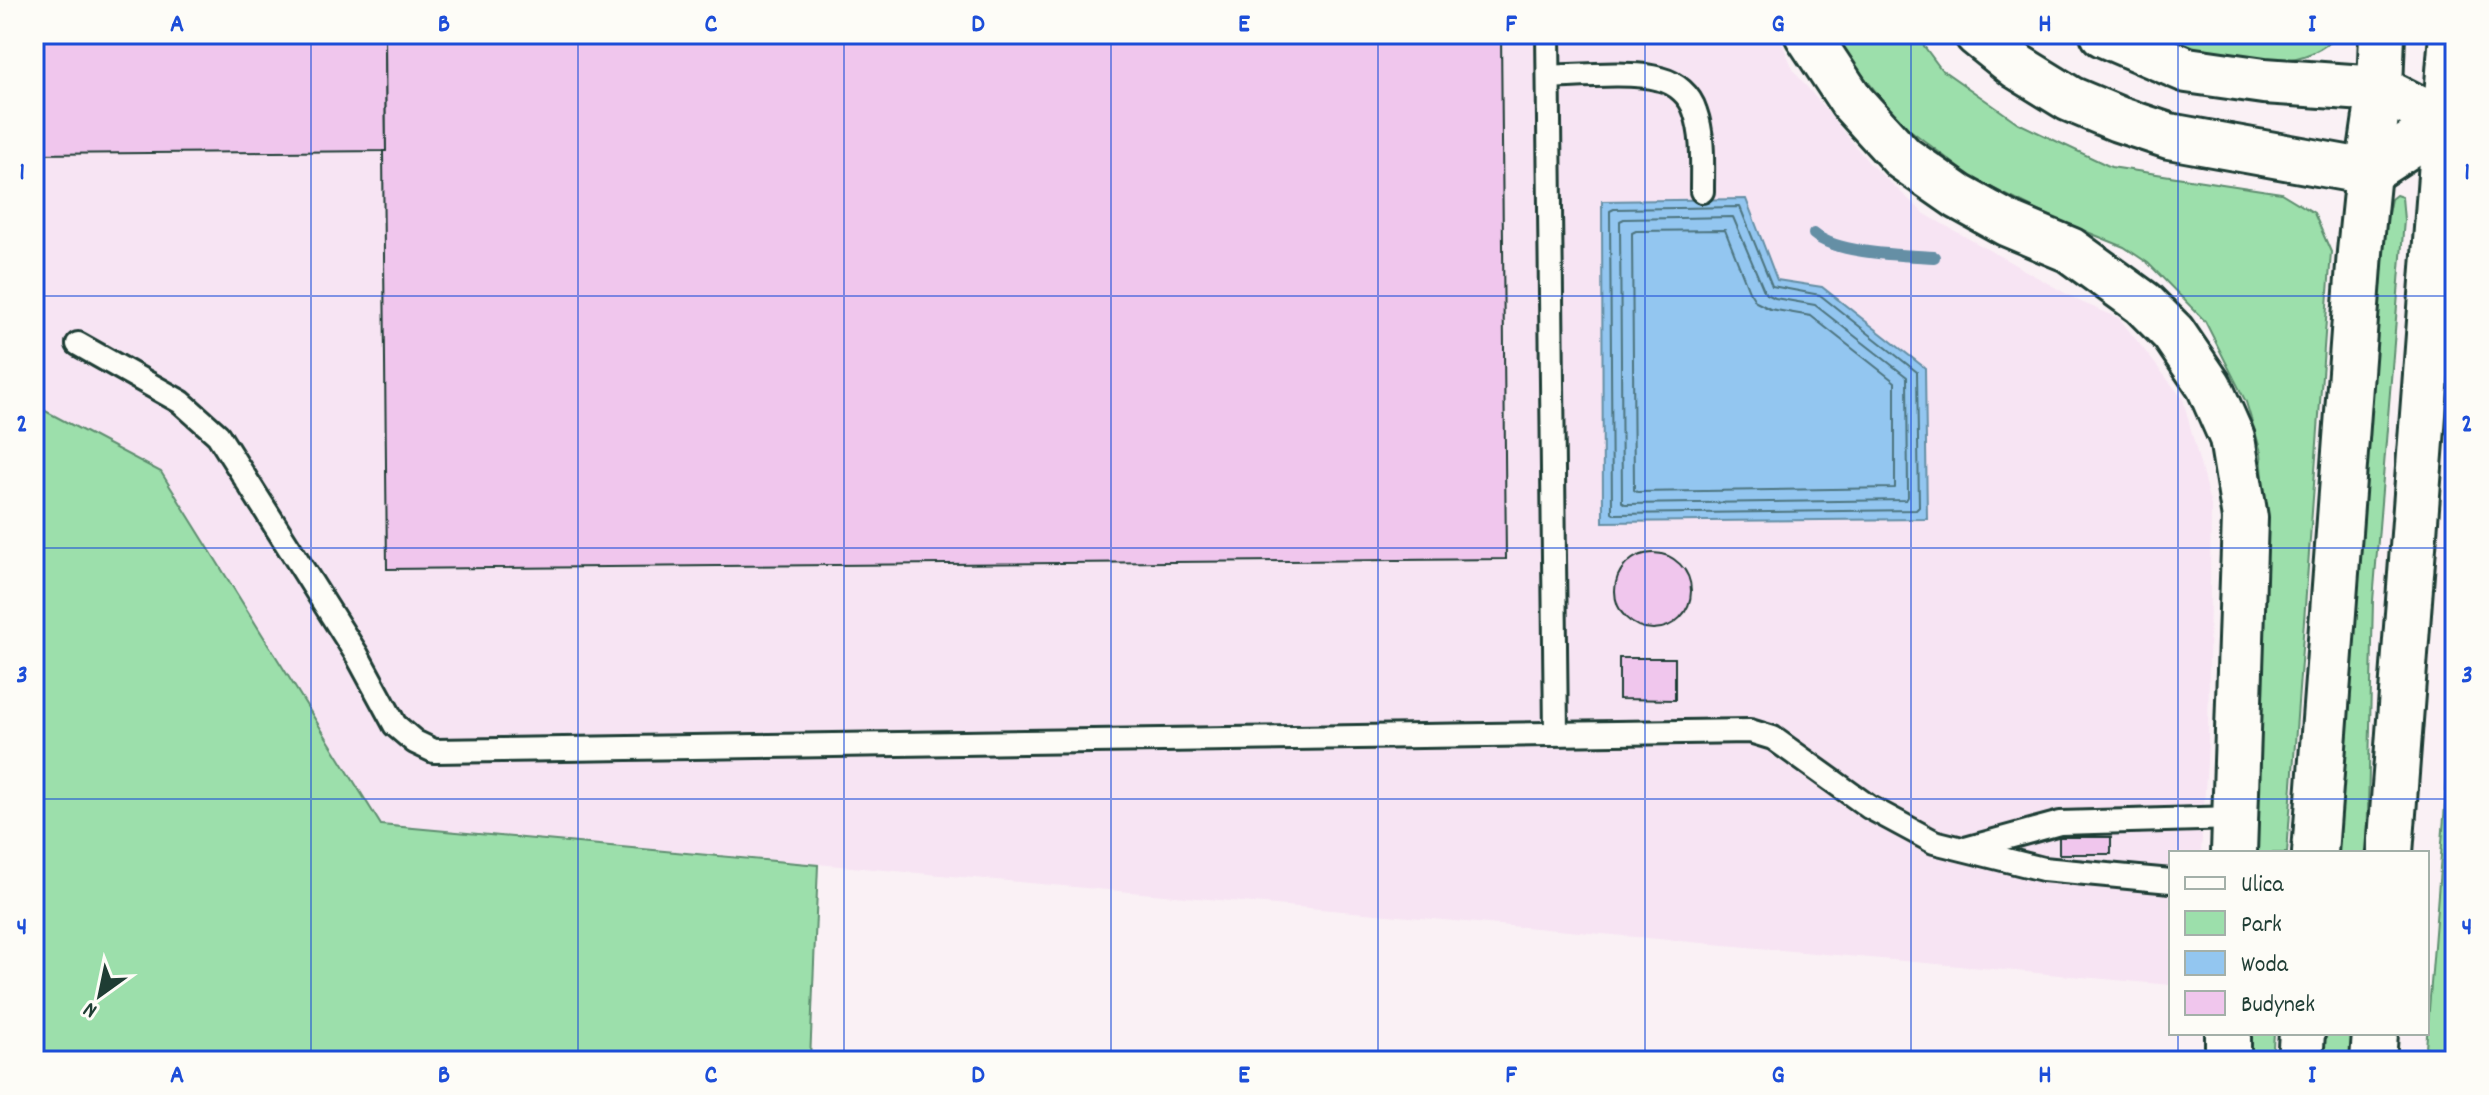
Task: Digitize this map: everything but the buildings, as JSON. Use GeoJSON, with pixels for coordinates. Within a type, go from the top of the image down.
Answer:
{"type":"FeatureCollection","features":[{"type":"Feature","properties":{"kind":"main road"},"geometry":{"type":"LineString","coordinates":[[1807,34],[1852,102],[1903,158],[1959,197],[2008,224],[2070,250],[2143,303],[2173,333],[2209,386],[2232,438],[2245,518],[2235,835]]}},
{"type":"Feature","properties":{"kind":"main road"},"geometry":{"type":"LineString","coordinates":[[1977,34],[2018,67],[2070,99],[2169,136],[2368,172],[2450,123]]}},
{"type":"Feature","properties":{"kind":"main road"},"geometry":{"type":"LineString","coordinates":[[2103,34],[2187,70],[2264,81],[2380,89],[2450,123]]}},
{"type":"Feature","properties":{"kind":"main road"},"geometry":{"type":"LineString","coordinates":[[2315,851],[2360,252],[2380,89],[2382,34]]}},
{"type":"Feature","properties":{"kind":"main road"},"geometry":{"type":"LineString","coordinates":[[2390,851],[2450,123],[2452,34]]}},
{"type":"Feature","properties":{"kind":"main road"},"geometry":{"type":"LineString","coordinates":[[2228,1035],[2228,1061]]}},
{"type":"Feature","properties":{"kind":"main road"},"geometry":{"type":"LineString","coordinates":[[2300,1061],[2302,1035]]}},
{"type":"Feature","properties":{"kind":"main road"},"geometry":{"type":"LineString","coordinates":[[2373,1061],[2375,1035]]}},
{"type":"Feature","properties":{"kind":"lane"},"geometry":{"type":"LineString","coordinates":[[1548,34],[1556,732]]}},
{"type":"Feature","properties":{"kind":"lane"},"geometry":{"type":"LineString","coordinates":[[1549,77],[1638,76],[1662,79],[1684,91],[1695,109],[1701,135],[1702,191]]}},
{"type":"Feature","properties":{"kind":"lane"},"geometry":{"type":"LineString","coordinates":[[78,344],[181,402],[218,435],[357,655],[395,725],[415,742],[434,751],[1750,731],[1773,738],[1869,807],[1919,836],[2043,869],[2169,881]]}},
{"type":"Feature","properties":{"kind":"lane"},"geometry":{"type":"LineString","coordinates":[[1964,850],[2060,823],[2235,835]]}},
{"type":"Feature","properties":{"kind":"shaded area"},"geometry":{"type":"Polygon","coordinates":[[[34,34],[1778,34],[1794,71],[1870,164],[1925,214],[2081,302],[2119,318],[2183,399],[2211,506],[2208,745],[2201,851],[2169,851],[2169,985],[381,825],[161,472],[34,405],[34,34]]]}},
{"type":"Feature","properties":{"kind":"green space"},"geometry":{"type":"Polygon","coordinates":[[[1835,34],[1915,34],[1941,69],[2018,123],[2111,167],[2281,193],[2314,213],[2331,252],[2287,851],[2252,851],[2266,519],[2261,452],[2246,402],[2205,321],[2148,263],[2124,247],[2053,218],[1974,179],[1901,123],[1845,53],[1835,34]]]}},
{"type":"Feature","properties":{"kind":"green space"},"geometry":{"type":"Polygon","coordinates":[[[2136,34],[2338,34],[2318,50],[2295,58],[2269,61],[2213,55],[2136,34]]]}},
{"type":"Feature","properties":{"kind":"green space"},"geometry":{"type":"Polygon","coordinates":[[[2396,195],[2402,197],[2404,220],[2373,601],[2367,851],[2336,851],[2385,228],[2391,199],[2396,195]]]}},
{"type":"Feature","properties":{"kind":"green space"},"geometry":{"type":"Polygon","coordinates":[[[34,405],[161,472],[381,825],[818,865],[810,1061],[34,1061],[34,405]]]}},
{"type":"Feature","properties":{"kind":"green space"},"geometry":{"type":"Polygon","coordinates":[[[2455,676],[2455,1061],[2425,1061],[2455,676]]]}},
{"type":"Feature","properties":{"kind":"green space"},"geometry":{"type":"Polygon","coordinates":[[[2246,1035],[2274,1035],[2272,1061],[2245,1061],[2246,1035]]]}},
{"type":"Feature","properties":{"kind":"green space"},"geometry":{"type":"Polygon","coordinates":[[[2323,1035],[2355,1035],[2353,1061],[2321,1061],[2323,1035]]]}},
{"type":"Feature","properties":{"kind":"water"},"geometry":{"type":"Polygon","coordinates":[[[1746,199],[1777,280],[1822,287],[1925,368],[1927,519],[1603,522],[1602,201],[1746,199]]]}},
{"type":"Feature","properties":{"kind":"waterway"},"geometry":{"type":"LineString","coordinates":[[1814,234],[1824,241],[1854,250],[1934,257]]}}]}
